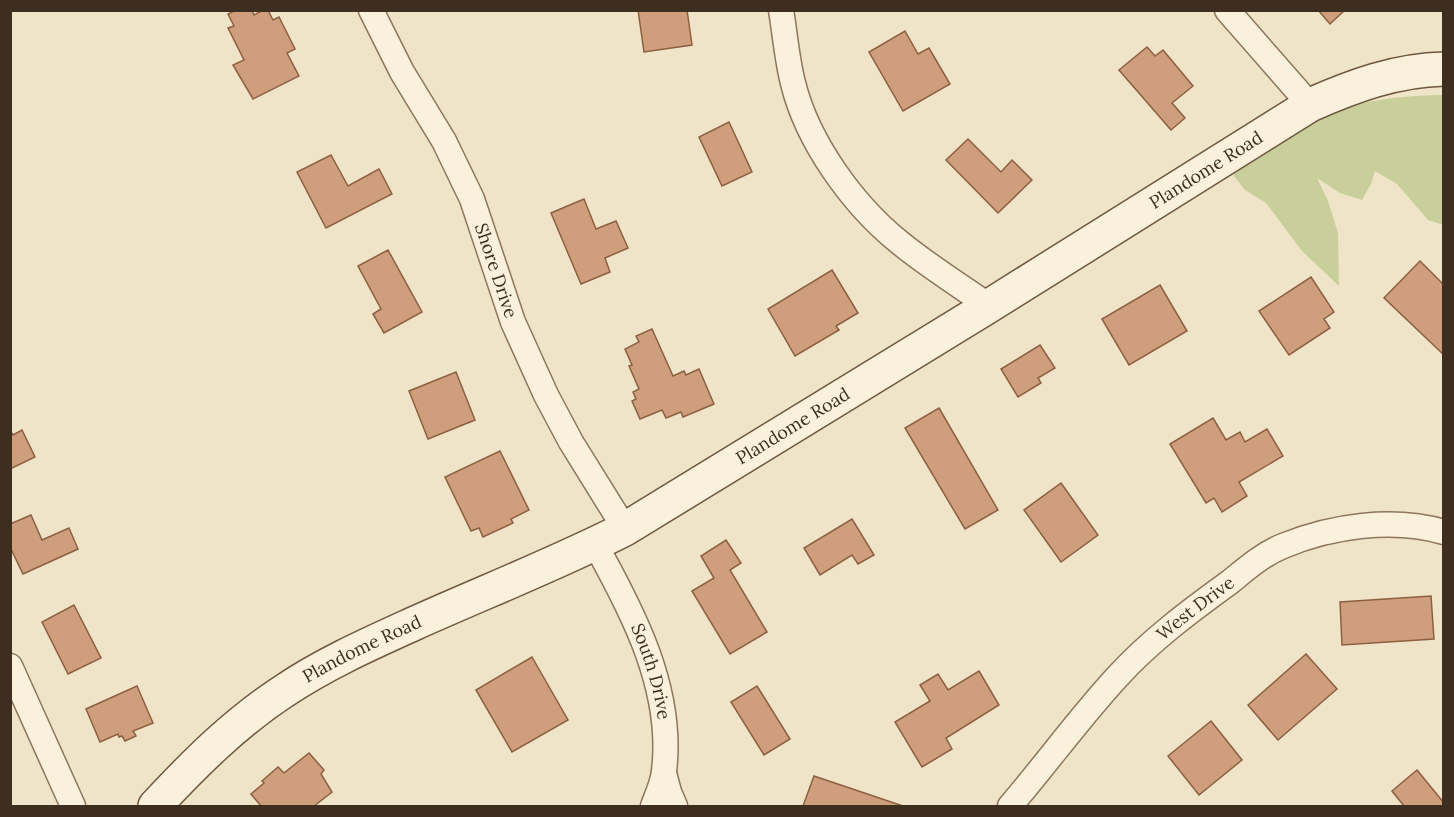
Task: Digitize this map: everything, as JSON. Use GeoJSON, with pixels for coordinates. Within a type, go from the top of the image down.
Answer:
{"type":"FeatureCollection","features":[{"type":"Feature","properties":{"kind":"main road","name":"Plandome Road"},"geometry":{"type":"LineString","coordinates":[[155,807],[211,748],[233,729],[283,691],[319,669],[357,649],[625,529],[989,306],[1310,105],[1350,88],[1391,75],[1443,69]]}},
{"type":"Feature","properties":{"kind":"street","name":"Shore Drive"},"geometry":{"type":"LineString","coordinates":[[371,10],[402,72],[444,141],[472,199],[513,322],[546,395],[571,442],[625,529]]}},
{"type":"Feature","properties":{"kind":"street"},"geometry":{"type":"LineString","coordinates":[[781,10],[793,84],[812,133],[838,176],[875,219],[898,241],[989,306]]}},
{"type":"Feature","properties":{"kind":"street"},"geometry":{"type":"LineString","coordinates":[[1227,10],[1310,105]]}},
{"type":"Feature","properties":{"kind":"street","name":"West Drive"},"geometry":{"type":"LineString","coordinates":[[1010,807],[1119,674],[1173,624],[1260,559],[1282,546],[1357,527],[1386,523],[1427,527],[1443,532]]}},
{"type":"Feature","properties":{"kind":"street","name":"South Drive"},"geometry":{"type":"LineString","coordinates":[[595,544],[634,618],[657,684],[666,738],[664,773],[653,807]]}},
{"type":"Feature","properties":{"kind":"street"},"geometry":{"type":"LineString","coordinates":[[10,666],[72,807]]}},
{"type":"Feature","properties":{"kind":"street"},"geometry":{"type":"LineString","coordinates":[[664,773],[675,807]]}},
{"type":"Feature","properties":{"kind":"green space"},"geometry":{"type":"Polygon","coordinates":[[[1443,95],[1443,225],[1428,220],[1397,184],[1375,171],[1362,200],[1340,193],[1317,178],[1328,201],[1338,233],[1339,286],[1302,251],[1266,203],[1245,190],[1233,175],[1285,137],[1331,112],[1379,100],[1443,95]]]}},
{"type":"Feature","properties":{"kind":"building"},"geometry":{"type":"Polygon","coordinates":[[[236,10],[252,10],[254,15],[268,10],[273,20],[279,17],[295,49],[287,53],[299,76],[253,99],[233,65],[244,60],[228,28],[234,26],[228,14],[236,10]]]}},
{"type":"Feature","properties":{"kind":"building"},"geometry":{"type":"Polygon","coordinates":[[[638,10],[687,10],[692,45],[644,52],[638,10]]]}},
{"type":"Feature","properties":{"kind":"building"},"geometry":{"type":"Polygon","coordinates":[[[1318,10],[1345,10],[1330,24],[1318,10]]]}},
{"type":"Feature","properties":{"kind":"building"},"geometry":{"type":"Polygon","coordinates":[[[905,31],[918,54],[929,48],[950,84],[903,111],[869,52],[905,31]]]}},
{"type":"Feature","properties":{"kind":"building"},"geometry":{"type":"Polygon","coordinates":[[[1147,47],[1155,56],[1163,50],[1193,86],[1172,103],[1185,118],[1171,130],[1119,70],[1147,47]]]}},
{"type":"Feature","properties":{"kind":"building"},"geometry":{"type":"Polygon","coordinates":[[[729,122],[752,172],[722,186],[699,137],[729,122]]]}},
{"type":"Feature","properties":{"kind":"building"},"geometry":{"type":"Polygon","coordinates":[[[968,139],[1001,172],[1012,160],[1032,180],[998,213],[946,160],[968,139]]]}},
{"type":"Feature","properties":{"kind":"building"},"geometry":{"type":"Polygon","coordinates":[[[331,155],[348,186],[379,169],[392,194],[326,228],[297,172],[331,155]]]}},
{"type":"Feature","properties":{"kind":"building"},"geometry":{"type":"Polygon","coordinates":[[[584,199],[596,229],[616,221],[628,248],[605,258],[610,272],[581,284],[551,213],[584,199]]]}},
{"type":"Feature","properties":{"kind":"building"},"geometry":{"type":"Polygon","coordinates":[[[388,250],[422,312],[384,333],[373,314],[381,309],[358,266],[388,250]]]}},
{"type":"Feature","properties":{"kind":"building"},"geometry":{"type":"Polygon","coordinates":[[[1420,261],[1444,285],[1444,355],[1384,298],[1420,261]]]}},
{"type":"Feature","properties":{"kind":"building"},"geometry":{"type":"Polygon","coordinates":[[[832,270],[858,313],[836,326],[839,330],[795,356],[768,309],[832,270]]]}},
{"type":"Feature","properties":{"kind":"building"},"geometry":{"type":"Polygon","coordinates":[[[1311,277],[1334,312],[1324,319],[1330,328],[1289,355],[1259,311],[1311,277]]]}},
{"type":"Feature","properties":{"kind":"building"},"geometry":{"type":"Polygon","coordinates":[[[1160,285],[1187,331],[1129,365],[1102,319],[1160,285]]]}},
{"type":"Feature","properties":{"kind":"building"},"geometry":{"type":"Polygon","coordinates":[[[652,329],[673,376],[684,371],[686,375],[699,369],[714,404],[683,417],[681,412],[666,418],[662,410],[640,419],[632,401],[636,399],[633,392],[639,389],[629,366],[632,365],[625,349],[639,342],[636,336],[652,329]]]}},
{"type":"Feature","properties":{"kind":"building"},"geometry":{"type":"Polygon","coordinates":[[[1040,345],[1055,368],[1038,378],[1041,383],[1018,397],[1001,369],[1040,345]]]}},
{"type":"Feature","properties":{"kind":"building"},"geometry":{"type":"Polygon","coordinates":[[[456,372],[475,420],[428,439],[409,391],[456,372]]]}},
{"type":"Feature","properties":{"kind":"building"},"geometry":{"type":"Polygon","coordinates":[[[939,408],[998,510],[965,529],[905,428],[939,408]]]}},
{"type":"Feature","properties":{"kind":"building"},"geometry":{"type":"Polygon","coordinates":[[[1213,418],[1226,440],[1240,432],[1245,442],[1267,429],[1283,456],[1239,482],[1247,496],[1222,512],[1214,498],[1206,503],[1170,444],[1213,418]]]}},
{"type":"Feature","properties":{"kind":"building"},"geometry":{"type":"Polygon","coordinates":[[[10,430],[13,435],[22,430],[35,457],[10,469],[10,430]]]}},
{"type":"Feature","properties":{"kind":"building"},"geometry":{"type":"Polygon","coordinates":[[[500,451],[529,510],[511,519],[513,523],[483,537],[479,528],[471,531],[445,477],[500,451]]]}},
{"type":"Feature","properties":{"kind":"building"},"geometry":{"type":"Polygon","coordinates":[[[1061,483],[1098,535],[1061,562],[1024,510],[1061,483]]]}},
{"type":"Feature","properties":{"kind":"building"},"geometry":{"type":"Polygon","coordinates":[[[31,515],[42,540],[69,528],[78,549],[23,574],[10,547],[10,524],[31,515]]]}},
{"type":"Feature","properties":{"kind":"building"},"geometry":{"type":"Polygon","coordinates":[[[852,519],[874,555],[858,564],[852,555],[820,575],[804,548],[852,519]]]}},
{"type":"Feature","properties":{"kind":"building"},"geometry":{"type":"Polygon","coordinates":[[[726,540],[741,563],[730,570],[767,632],[730,654],[692,591],[714,578],[701,556],[726,540]]]}},
{"type":"Feature","properties":{"kind":"building"},"geometry":{"type":"Polygon","coordinates":[[[1431,596],[1434,639],[1342,645],[1340,602],[1431,596]]]}},
{"type":"Feature","properties":{"kind":"building"},"geometry":{"type":"Polygon","coordinates":[[[74,605],[101,658],[68,674],[42,622],[74,605]]]}},
{"type":"Feature","properties":{"kind":"building"},"geometry":{"type":"Polygon","coordinates":[[[1306,654],[1337,689],[1278,740],[1248,705],[1306,654]]]}},
{"type":"Feature","properties":{"kind":"building"},"geometry":{"type":"Polygon","coordinates":[[[532,657],[568,720],[512,752],[476,690],[532,657]]]}},
{"type":"Feature","properties":{"kind":"building"},"geometry":{"type":"Polygon","coordinates":[[[979,671],[999,705],[946,738],[952,749],[922,767],[895,722],[930,701],[920,685],[938,674],[948,690],[979,671]]]}},
{"type":"Feature","properties":{"kind":"building"},"geometry":{"type":"Polygon","coordinates":[[[137,686],[153,723],[133,731],[136,736],[125,741],[118,734],[100,742],[86,709],[137,686]]]}},
{"type":"Feature","properties":{"kind":"building"},"geometry":{"type":"Polygon","coordinates":[[[757,686],[790,739],[764,755],[731,702],[757,686]]]}},
{"type":"Feature","properties":{"kind":"building"},"geometry":{"type":"Polygon","coordinates":[[[1211,721],[1242,760],[1199,795],[1168,756],[1211,721]]]}},
{"type":"Feature","properties":{"kind":"building"},"geometry":{"type":"Polygon","coordinates":[[[309,753],[324,770],[321,774],[332,792],[314,806],[261,806],[251,794],[264,783],[262,781],[278,767],[284,773],[309,753]]]}},
{"type":"Feature","properties":{"kind":"building"},"geometry":{"type":"Polygon","coordinates":[[[1417,770],[1444,803],[1444,806],[1404,806],[1392,791],[1417,770]]]}},
{"type":"Feature","properties":{"kind":"building"},"geometry":{"type":"Polygon","coordinates":[[[814,776],[903,806],[803,806],[814,776]]]}}]}
